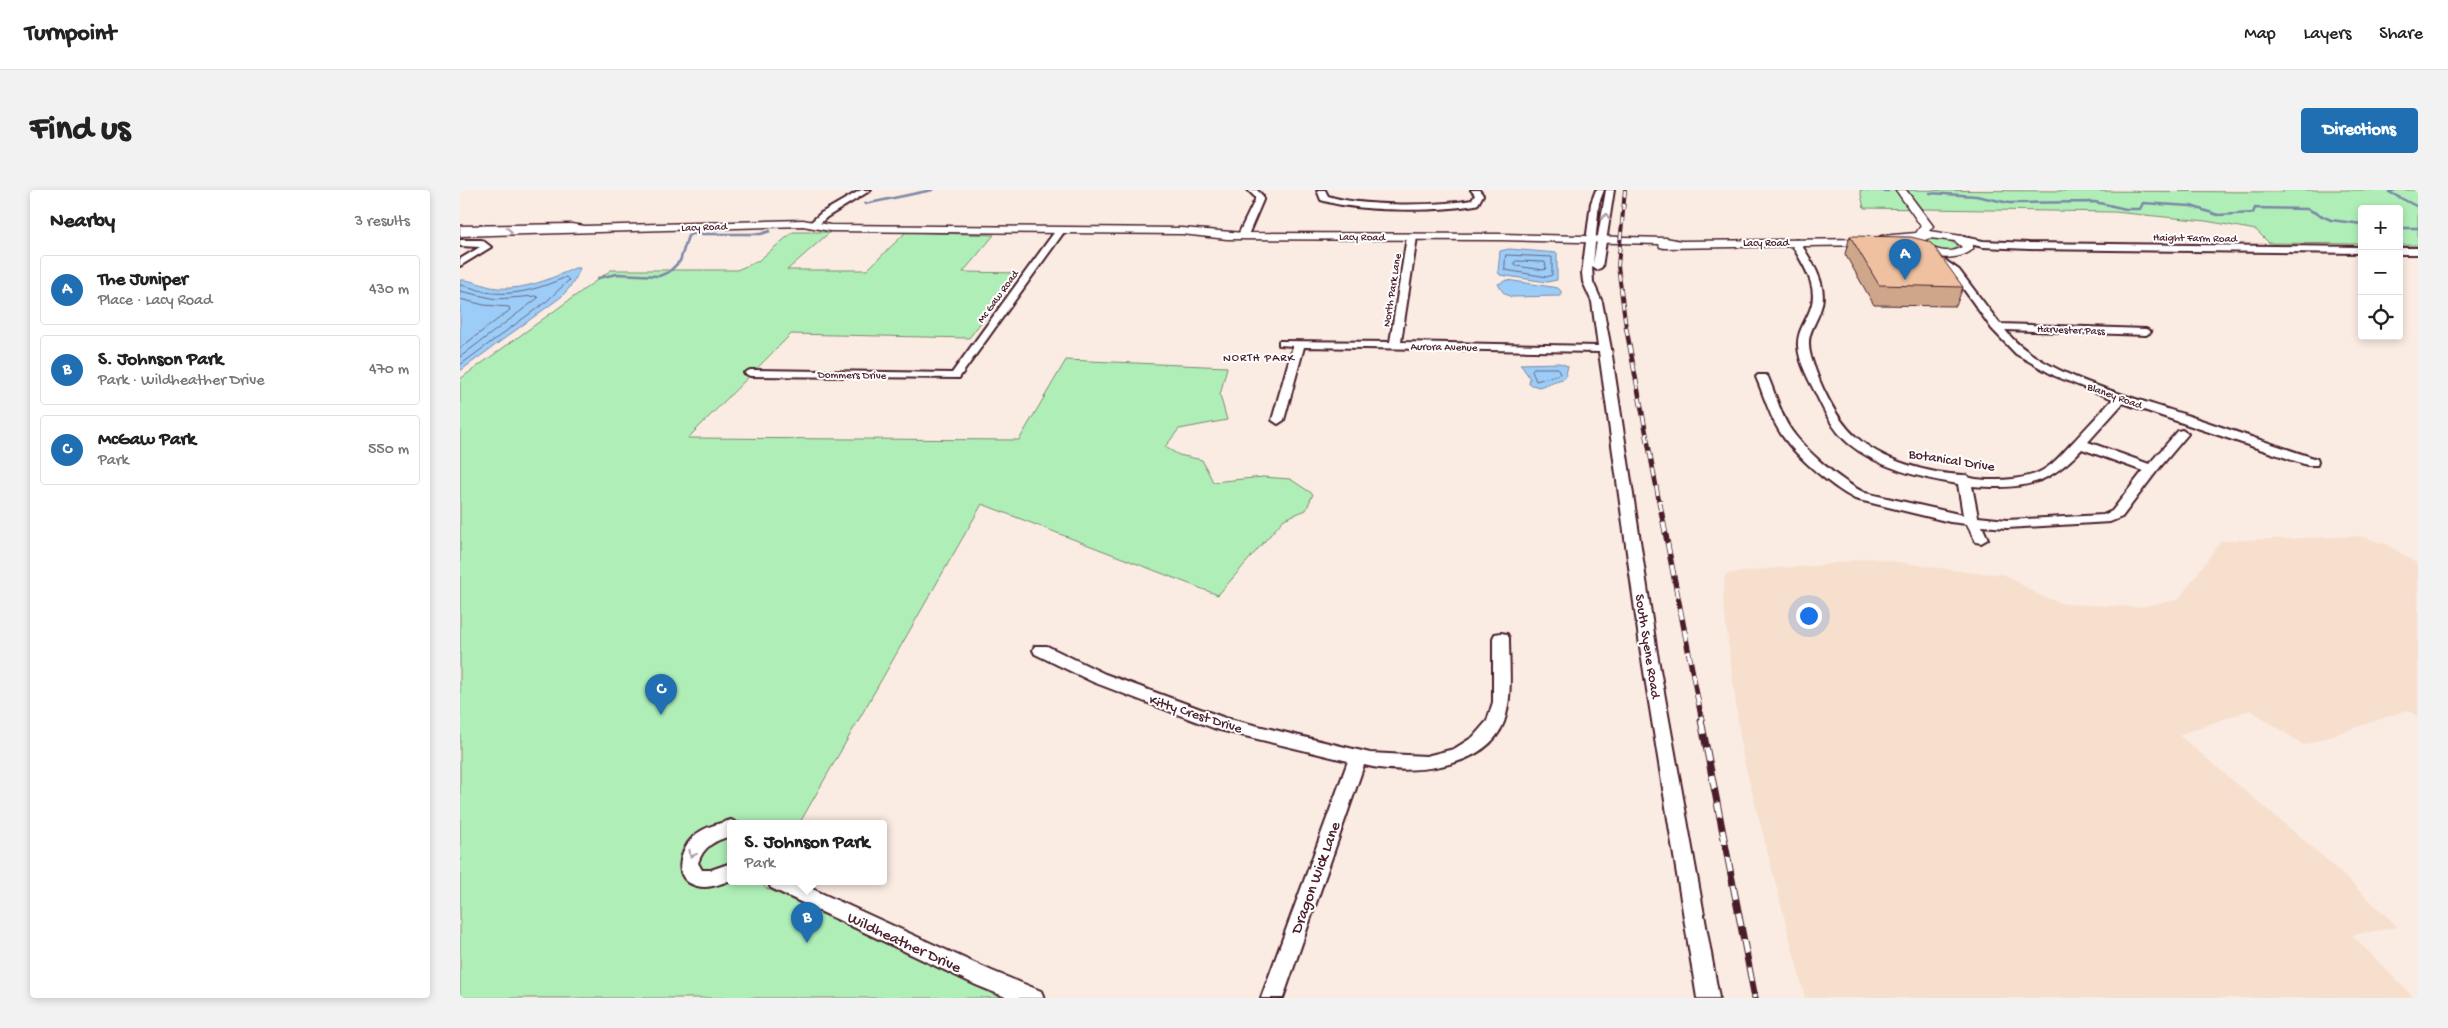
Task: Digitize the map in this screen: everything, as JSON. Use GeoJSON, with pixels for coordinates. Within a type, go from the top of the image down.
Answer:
{"type":"FeatureCollection","features":[{"type":"Feature","properties":{"kind":"main road"},"geometry":{"type":"LineString","coordinates":[[1900,190],[1927,223],[1926,229],[1916,242],[1924,249]]}},
{"type":"Feature","properties":{"kind":"main road"},"geometry":{"type":"LineString","coordinates":[[1912,190],[1928,212],[1968,247],[1961,253]]}},
{"type":"Feature","properties":{"kind":"main road","name":"Lacy Road"},"geometry":{"type":"LineString","coordinates":[[460,233],[817,225],[830,228],[990,229],[1169,233],[1180,235],[1484,238],[1667,245],[1676,243],[1855,242],[1900,244],[1944,254],[1961,253]]}},
{"type":"Feature","properties":{"kind":"main road","name":"Lacy Road"},"geometry":{"type":"LineString","coordinates":[[460,229],[572,227],[586,229]]}},
{"type":"Feature","properties":{"kind":"main road","name":"Lacy Road"},"geometry":{"type":"LineString","coordinates":[[1855,242],[1936,234],[1960,239]]}},
{"type":"Feature","properties":{"kind":"street"},"geometry":{"type":"LineString","coordinates":[[817,225],[835,215],[840,208],[868,190]]}},
{"type":"Feature","properties":{"kind":"street"},"geometry":{"type":"LineString","coordinates":[[1242,235],[1259,200],[1259,196],[1252,190]]}},
{"type":"Feature","properties":{"kind":"street"},"geometry":{"type":"LineString","coordinates":[[1321,190],[1324,198],[1339,204],[1461,205],[1475,202],[1478,195],[1475,190]]}},
{"type":"Feature","properties":{"kind":"street","name":"South Syene Road"},"geometry":{"type":"LineString","coordinates":[[1596,241],[1595,203],[1600,190]]}},
{"type":"Feature","properties":{"kind":"street","name":"South Syene Road"},"geometry":{"type":"LineString","coordinates":[[1610,190],[1596,241],[1588,282],[1594,293],[1605,349],[1651,662],[1708,998]]}},
{"type":"Feature","properties":{"kind":"street","name":"Mc Gaw Road"},"geometry":{"type":"LineString","coordinates":[[955,376],[1060,232]]}},
{"type":"Feature","properties":{"kind":"street","name":"North Park Lane"},"geometry":{"type":"LineString","coordinates":[[1395,346],[1412,238]]}},
{"type":"Feature","properties":{"kind":"street","name":"Haight Farm Road"},"geometry":{"type":"LineString","coordinates":[[1960,239],[1983,244],[2028,246],[2358,250]]}},
{"type":"Feature","properties":{"kind":"street","name":"Botanical Drive"},"geometry":{"type":"LineString","coordinates":[[1796,242],[1813,274],[1818,296],[1802,336],[1801,345],[1810,370],[1840,426],[1860,447],[1890,463],[1909,470],[1964,480],[2010,482],[2040,477],[2060,463],[2121,398]]}},
{"type":"Feature","properties":{"kind":"street"},"geometry":{"type":"LineString","coordinates":[[460,243],[482,243],[486,247],[460,263]]}},
{"type":"Feature","properties":{"kind":"street","name":"Haight Farm Road"},"geometry":{"type":"LineString","coordinates":[[1961,253],[2028,246]]}},
{"type":"Feature","properties":{"kind":"street","name":"Blaney Road"},"geometry":{"type":"LineString","coordinates":[[1924,249],[1956,272],[2013,347],[2038,361],[2062,374],[2121,398],[2312,462]]}},
{"type":"Feature","properties":{"kind":"street"},"geometry":{"type":"LineString","coordinates":[[2403,251],[2418,251]]}},
{"type":"Feature","properties":{"kind":"street"},"geometry":{"type":"LineString","coordinates":[[1956,272],[1958,268],[1954,261],[1961,253]]}},
{"type":"Feature","properties":{"kind":"street","name":"Harvester Pass"},"geometry":{"type":"LineString","coordinates":[[1996,327],[2146,332]]}},
{"type":"Feature","properties":{"kind":"street","name":"Aurora Avenue"},"geometry":{"type":"LineString","coordinates":[[1283,343],[1605,349]]}},
{"type":"Feature","properties":{"kind":"street"},"geometry":{"type":"LineString","coordinates":[[1278,420],[1299,344]]}},
{"type":"Feature","properties":{"kind":"street","name":"Dommers Drive"},"geometry":{"type":"LineString","coordinates":[[750,373],[955,376]]}},
{"type":"Feature","properties":{"kind":"street"},"geometry":{"type":"LineString","coordinates":[[1762,376],[1789,436],[1846,489],[1860,496],[1950,518],[2007,524],[2105,519],[2117,514],[2151,469],[2182,434]]}},
{"type":"Feature","properties":{"kind":"street"},"geometry":{"type":"LineString","coordinates":[[2078,443],[2151,469]]}},
{"type":"Feature","properties":{"kind":"street"},"geometry":{"type":"LineString","coordinates":[[1964,480],[1972,520],[1981,539]]}},
{"type":"Feature","properties":{"kind":"street","name":"Kitty Crest Drive"},"geometry":{"type":"LineString","coordinates":[[1041,650],[1099,678],[1222,724],[1370,760],[1426,763],[1459,754],[1479,742],[1496,724],[1501,702],[1500,638]]}},
{"type":"Feature","properties":{"kind":"street","name":"Dragon Wick Lane"},"geometry":{"type":"LineString","coordinates":[[1272,998],[1358,757]]}},
{"type":"Feature","properties":{"kind":"street"},"geometry":{"type":"LineString","coordinates":[[727,830],[705,838],[696,846],[687,862],[692,874],[698,877],[718,876],[727,873]]}},
{"type":"Feature","properties":{"kind":"street","name":"Wildheather Drive"},"geometry":{"type":"LineString","coordinates":[[784,885],[984,978],[1033,998]]}},
{"type":"Feature","properties":{"kind":"shaded area"},"geometry":{"type":"Polygon","coordinates":[[[2360,536],[2386,544],[2418,564],[2418,716],[2407,710],[2304,745],[2250,710],[2179,735],[2326,859],[2398,927],[2352,935],[2414,998],[1805,998],[1742,753],[1723,602],[1725,574],[1774,568],[1814,566],[1870,558],[1974,573],[2004,574],[2039,595],[2064,604],[2139,607],[2178,600],[2221,541],[2360,536]]]}},
{"type":"Feature","properties":{"kind":"green space"},"geometry":{"type":"Polygon","coordinates":[[[1860,190],[2284,192],[2282,190],[2418,190],[2418,245],[2403,245],[2403,205],[2358,205],[2358,244],[2269,243],[2256,230],[2206,221],[2114,212],[1864,208],[1860,190]]]}},
{"type":"Feature","properties":{"kind":"green space"},"geometry":{"type":"Polygon","coordinates":[[[793,232],[830,232],[787,270],[867,270],[906,232],[994,235],[963,272],[1019,273],[969,338],[791,334],[688,438],[1019,440],[1066,360],[1227,367],[1220,395],[1227,420],[1179,429],[1165,447],[1179,455],[1202,460],[1213,482],[1263,477],[1290,479],[1313,494],[1306,510],[1284,519],[1218,595],[982,504],[801,820],[727,820],[727,885],[765,885],[764,887],[1001,998],[460,998],[460,379],[611,270],[737,270],[758,261],[793,232]]]}},
{"type":"Feature","properties":{"kind":"green space"},"geometry":{"type":"Polygon","coordinates":[[[1931,237],[1947,239],[1958,246],[1950,251],[1936,249],[1924,241],[1931,237]]]}},
{"type":"Feature","properties":{"kind":"water"},"geometry":{"type":"Polygon","coordinates":[[[1509,249],[1557,253],[1557,280],[1547,282],[1500,275],[1498,272],[1500,251],[1509,249]]]}},
{"type":"Feature","properties":{"kind":"water"},"geometry":{"type":"Polygon","coordinates":[[[575,268],[580,268],[577,276],[561,297],[460,371],[460,280],[497,288],[518,287],[547,280],[575,268]]]}},
{"type":"Feature","properties":{"kind":"water"},"geometry":{"type":"Polygon","coordinates":[[[1507,280],[1558,288],[1561,291],[1561,296],[1511,297],[1503,292],[1498,284],[1507,280]]]}},
{"type":"Feature","properties":{"kind":"water"},"geometry":{"type":"Polygon","coordinates":[[[1559,363],[1568,366],[1565,378],[1539,387],[1529,384],[1530,378],[1520,364],[1559,363]]]}},
{"type":"Feature","properties":{"kind":"building"},"geometry":{"type":"Polygon","coordinates":[[[1850,236],[1911,237],[1927,241],[1932,244],[1963,287],[1879,285],[1850,236]]]}},
{"type":"Feature","properties":{"kind":"waterway"},"geometry":{"type":"LineString","coordinates":[[865,204],[932,190]]}},
{"type":"Feature","properties":{"kind":"waterway"},"geometry":{"type":"LineString","coordinates":[[1867,190],[1888,191]]}},
{"type":"Feature","properties":{"kind":"waterway"},"geometry":{"type":"LineString","coordinates":[[2395,190],[2389,192],[2418,207]]}},
{"type":"Feature","properties":{"kind":"waterway"},"geometry":{"type":"LineString","coordinates":[[1930,193],[1976,196],[2009,203],[2095,202],[2126,209],[2140,209],[2143,203],[2191,206],[2218,215],[2253,213],[2255,208],[2307,209],[2331,220],[2358,223]]}},
{"type":"Feature","properties":{"kind":"waterway"},"geometry":{"type":"LineString","coordinates":[[2403,228],[2418,228]]}},
{"type":"Feature","properties":{"kind":"waterway"},"geometry":{"type":"LineString","coordinates":[[598,278],[617,274],[659,276],[669,272],[680,261],[688,236],[692,234],[761,234],[770,231]]}},
{"type":"Feature","properties":{"kind":"railway"},"geometry":{"type":"LineString","coordinates":[[1625,190],[1618,266],[1626,328]]}},
{"type":"Feature","properties":{"kind":"railway"},"geometry":{"type":"LineString","coordinates":[[1626,327],[1659,501]]}},
{"type":"Feature","properties":{"kind":"railway"},"geometry":{"type":"LineString","coordinates":[[1659,500],[1702,721]]}},
{"type":"Feature","properties":{"kind":"railway"},"geometry":{"type":"LineString","coordinates":[[1701,720],[1755,998]]}},
{"type":"Feature","properties":{"kind":"place","name":"The Juniper"},"geometry":{"type":"Point","coordinates":[1905,280]}},
{"type":"Feature","properties":{"kind":"place","name":"McGaw Park"},"geometry":{"type":"Point","coordinates":[661,715]}},
{"type":"Feature","properties":{"kind":"place","name":"S. Johnson Park"},"geometry":{"type":"Point","coordinates":[807,943]}},
{"type":"Feature","properties":{"kind":"district","name":"NORTH PARK"},"geometry":{"type":"Point","coordinates":[1259,357]}}]}
